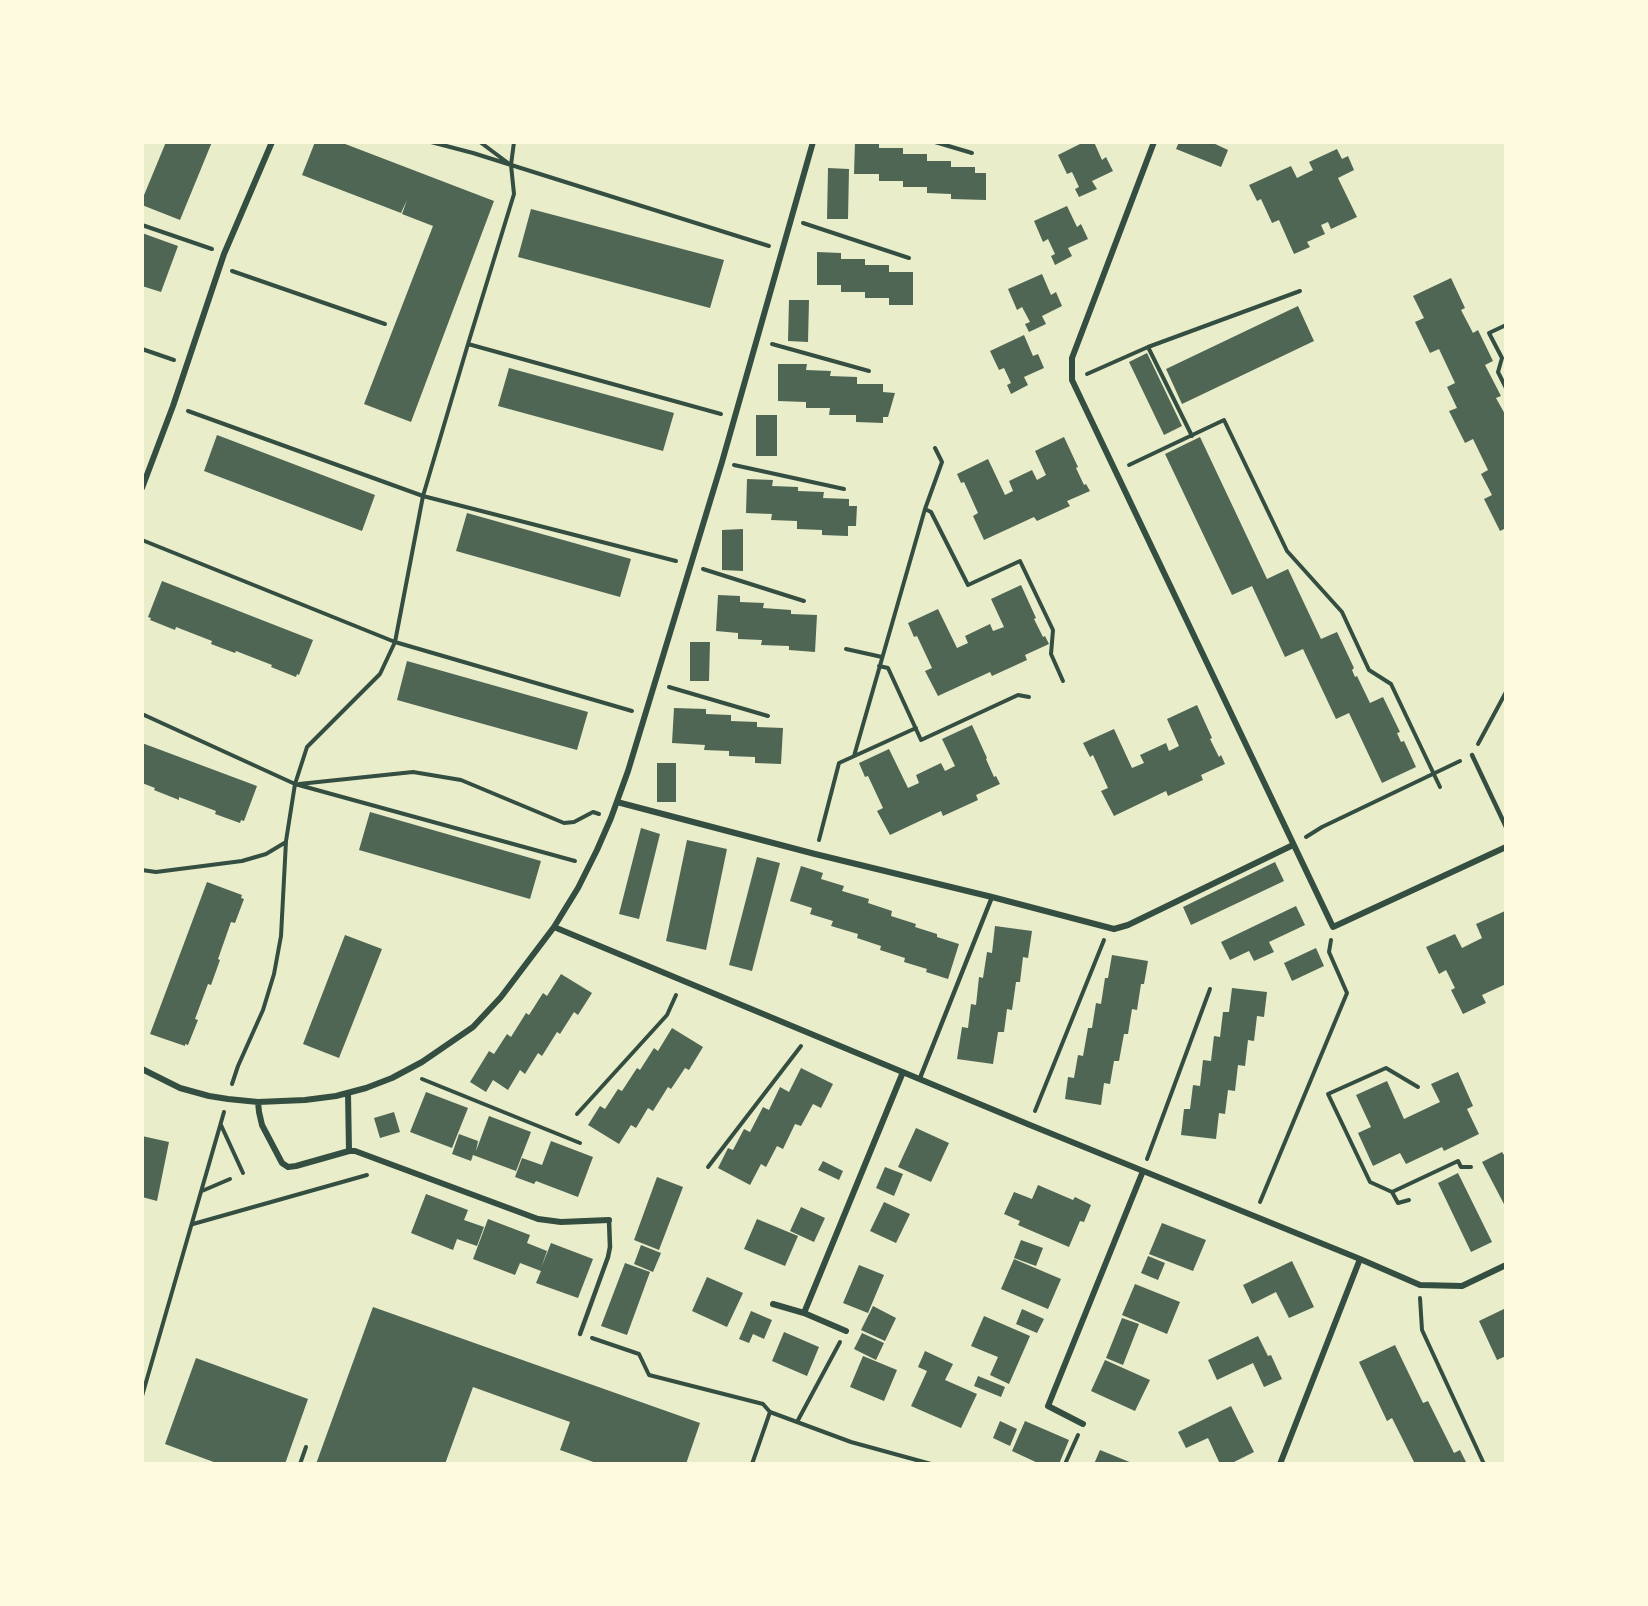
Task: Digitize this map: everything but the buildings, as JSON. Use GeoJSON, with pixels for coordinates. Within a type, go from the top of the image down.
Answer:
{"type":"FeatureCollection","features":[{"type":"Feature","properties":{"kind":"street"},"geometry":{"type":"LineString","coordinates":[[142,488],[173,406],[219,266],[272,142]]}},
{"type":"Feature","properties":{"kind":"street"},"geometry":{"type":"LineString","coordinates":[[142,1069],[180,1088],[209,1096],[258,1102],[305,1100],[348,1093],[380,1083],[438,1052],[473,1026],[501,997],[554,927],[590,865],[617,802],[722,462],[813,142]]}},
{"type":"Feature","properties":{"kind":"street"},"geometry":{"type":"LineString","coordinates":[[1154,142],[1072,358],[1072,380],[1333,927],[1506,847]]}},
{"type":"Feature","properties":{"kind":"street"},"geometry":{"type":"LineString","coordinates":[[617,802],[1108,928],[1128,925],[1293,845]]}},
{"type":"Feature","properties":{"kind":"street"},"geometry":{"type":"LineString","coordinates":[[554,927],[1420,1285],[1462,1286],[1506,1265]]}},
{"type":"Feature","properties":{"kind":"street"},"geometry":{"type":"LineString","coordinates":[[804,1313],[903,1072]]}},
{"type":"Feature","properties":{"kind":"street"},"geometry":{"type":"LineString","coordinates":[[348,1093],[349,1151]]}},
{"type":"Feature","properties":{"kind":"street"},"geometry":{"type":"LineString","coordinates":[[258,1102],[262,1125],[288,1167],[349,1151],[367,1155],[538,1219],[561,1222],[609,1220]]}},
{"type":"Feature","properties":{"kind":"street"},"geometry":{"type":"LineString","coordinates":[[1083,1424],[1048,1406],[1143,1171]]}},
{"type":"Feature","properties":{"kind":"street"},"geometry":{"type":"LineString","coordinates":[[1280,1464],[1360,1259]]}},
{"type":"Feature","properties":{"kind":"street"},"geometry":{"type":"LineString","coordinates":[[773,1304],[804,1313],[846,1331]]}},
{"type":"Feature","properties":{"kind":"lane"},"geometry":{"type":"LineString","coordinates":[[1472,755],[1506,827]]}},
{"type":"Feature","properties":{"kind":"lane"},"geometry":{"type":"LineString","coordinates":[[920,1078],[992,897]]}},
{"type":"Feature","properties":{"kind":"lane"},"geometry":{"type":"LineString","coordinates":[[580,1334],[608,1257],[609,1220]]}},
{"type":"Feature","properties":{"kind":"path"},"geometry":{"type":"LineString","coordinates":[[431,142],[781,249]]}},
{"type":"Feature","properties":{"kind":"path"},"geometry":{"type":"LineString","coordinates":[[480,142],[511,165]]}},
{"type":"Feature","properties":{"kind":"path"},"geometry":{"type":"LineString","coordinates":[[142,1396],[238,1066],[262,1010],[274,974],[280,936],[286,841],[295,784],[307,747],[380,674],[395,642],[423,496],[514,194],[511,165],[514,142]]}},
{"type":"Feature","properties":{"kind":"path"},"geometry":{"type":"LineString","coordinates":[[936,142],[972,153]]}},
{"type":"Feature","properties":{"kind":"path"},"geometry":{"type":"LineString","coordinates":[[791,220],[909,258]]}},
{"type":"Feature","properties":{"kind":"path"},"geometry":{"type":"LineString","coordinates":[[142,225],[224,254]]}},
{"type":"Feature","properties":{"kind":"path"},"geometry":{"type":"LineString","coordinates":[[219,266],[385,324]]}},
{"type":"Feature","properties":{"kind":"path"},"geometry":{"type":"LineString","coordinates":[[1072,380],[1148,347],[1299,291]]}},
{"type":"Feature","properties":{"kind":"path"},"geometry":{"type":"LineString","coordinates":[[1506,325],[1489,333],[1502,358],[1498,372],[1506,388]]}},
{"type":"Feature","properties":{"kind":"path"},"geometry":{"type":"LineString","coordinates":[[756,340],[869,371]]}},
{"type":"Feature","properties":{"kind":"path"},"geometry":{"type":"LineString","coordinates":[[468,344],[734,418]]}},
{"type":"Feature","properties":{"kind":"path"},"geometry":{"type":"LineString","coordinates":[[1148,347],[1192,436]]}},
{"type":"Feature","properties":{"kind":"path"},"geometry":{"type":"LineString","coordinates":[[142,349],[186,364]]}},
{"type":"Feature","properties":{"kind":"path"},"geometry":{"type":"LineString","coordinates":[[173,406],[423,496],[691,565],[804,601]]}},
{"type":"Feature","properties":{"kind":"path"},"geometry":{"type":"LineString","coordinates":[[1115,472],[1224,420],[1287,551],[1342,612],[1370,670],[1391,684],[1440,787]]}},
{"type":"Feature","properties":{"kind":"path"},"geometry":{"type":"LineString","coordinates":[[854,756],[925,509],[942,462],[935,448]]}},
{"type":"Feature","properties":{"kind":"path"},"geometry":{"type":"LineString","coordinates":[[722,462],[844,489]]}},
{"type":"Feature","properties":{"kind":"path"},"geometry":{"type":"LineString","coordinates":[[925,509],[931,512],[968,585],[1020,561],[1053,630],[1051,654],[1063,681]]}},
{"type":"Feature","properties":{"kind":"path"},"geometry":{"type":"LineString","coordinates":[[142,540],[395,642],[644,715]]}},
{"type":"Feature","properties":{"kind":"path"},"geometry":{"type":"LineString","coordinates":[[846,649],[882,657]]}},
{"type":"Feature","properties":{"kind":"path"},"geometry":{"type":"LineString","coordinates":[[879,666],[888,668],[921,740],[1018,695],[1029,697]]}},
{"type":"Feature","properties":{"kind":"path"},"geometry":{"type":"LineString","coordinates":[[654,683],[768,716]]}},
{"type":"Feature","properties":{"kind":"path"},"geometry":{"type":"LineString","coordinates":[[1293,845],[1322,827],[1472,755],[1506,692]]}},
{"type":"Feature","properties":{"kind":"path"},"geometry":{"type":"LineString","coordinates":[[142,714],[295,784],[590,865]]}},
{"type":"Feature","properties":{"kind":"path"},"geometry":{"type":"LineString","coordinates":[[814,854],[839,762],[916,728]]}},
{"type":"Feature","properties":{"kind":"path"},"geometry":{"type":"LineString","coordinates":[[295,784],[413,772],[461,780],[564,822],[579,820],[593,812],[611,818]]}},
{"type":"Feature","properties":{"kind":"path"},"geometry":{"type":"LineString","coordinates":[[142,870],[156,872],[242,861],[266,854],[286,841]]}},
{"type":"Feature","properties":{"kind":"path"},"geometry":{"type":"LineString","coordinates":[[1254,1216],[1347,993],[1329,952],[1333,927]]}},
{"type":"Feature","properties":{"kind":"path"},"geometry":{"type":"LineString","coordinates":[[1030,1125],[1108,928]]}},
{"type":"Feature","properties":{"kind":"path"},"geometry":{"type":"LineString","coordinates":[[577,1114],[667,1015],[683,980]]}},
{"type":"Feature","properties":{"kind":"path"},"geometry":{"type":"LineString","coordinates":[[1143,1171],[1210,989]]}},
{"type":"Feature","properties":{"kind":"path"},"geometry":{"type":"LineString","coordinates":[[708,1167],[810,1033]]}},
{"type":"Feature","properties":{"kind":"path"},"geometry":{"type":"LineString","coordinates":[[1409,1200],[1398,1203],[1392,1192],[1370,1182],[1328,1094],[1386,1068],[1418,1088]]}},
{"type":"Feature","properties":{"kind":"path"},"geometry":{"type":"LineString","coordinates":[[404,1072],[580,1143]]}},
{"type":"Feature","properties":{"kind":"path"},"geometry":{"type":"LineString","coordinates":[[220,1125],[243,1173]]}},
{"type":"Feature","properties":{"kind":"path"},"geometry":{"type":"LineString","coordinates":[[1392,1192],[1458,1161],[1461,1167],[1472,1167]]}},
{"type":"Feature","properties":{"kind":"path"},"geometry":{"type":"LineString","coordinates":[[192,1224],[368,1175]]}},
{"type":"Feature","properties":{"kind":"path"},"geometry":{"type":"LineString","coordinates":[[201,1191],[230,1179]]}},
{"type":"Feature","properties":{"kind":"path"},"geometry":{"type":"LineString","coordinates":[[1420,1285],[1422,1330],[1484,1464]]}},
{"type":"Feature","properties":{"kind":"path"},"geometry":{"type":"LineString","coordinates":[[797,1422],[846,1331]]}},
{"type":"Feature","properties":{"kind":"path"},"geometry":{"type":"LineString","coordinates":[[580,1334],[639,1354],[649,1375],[763,1404],[770,1412],[851,1442],[931,1464]]}},
{"type":"Feature","properties":{"kind":"path"},"geometry":{"type":"LineString","coordinates":[[752,1464],[770,1412]]}},
{"type":"Feature","properties":{"kind":"path"},"geometry":{"type":"LineString","coordinates":[[1065,1464],[1083,1424]]}},
{"type":"Feature","properties":{"kind":"path"},"geometry":{"type":"LineString","coordinates":[[300,1464],[306,1447]]}}]}
